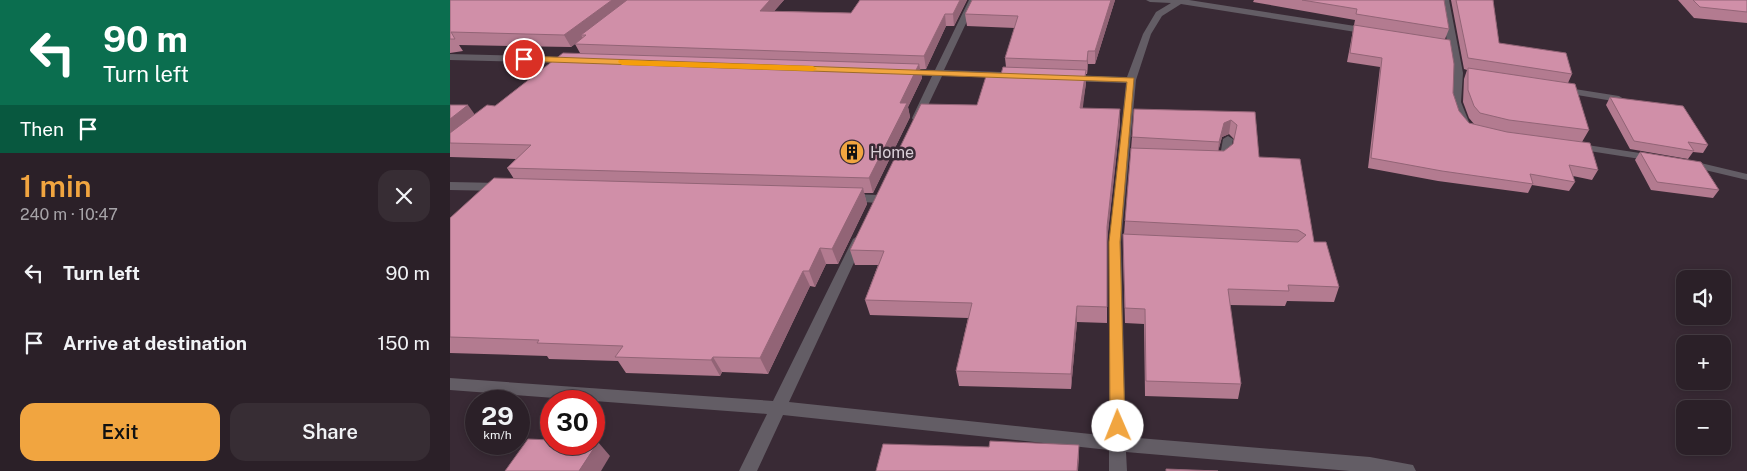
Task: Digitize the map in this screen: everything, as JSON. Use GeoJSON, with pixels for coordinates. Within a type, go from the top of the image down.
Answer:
{"type":"FeatureCollection","features":[{"type":"Feature","properties":{"kind":"street"},"geometry":{"type":"LineString","coordinates":[[913,127],[972,0]]}},
{"type":"Feature","properties":{"kind":"street"},"geometry":{"type":"LineString","coordinates":[[1150,0],[1180,0],[1374,32]]}},
{"type":"Feature","properties":{"kind":"street"},"geometry":{"type":"LineString","coordinates":[[1118,471],[1120,242],[1128,156],[1131,80],[1147,34],[1159,14],[1180,0]]}},
{"type":"Feature","properties":{"kind":"street"},"geometry":{"type":"LineString","coordinates":[[1445,0],[1452,45],[1463,74],[1456,102],[1462,120],[1470,129]]}},
{"type":"Feature","properties":{"kind":"street"},"geometry":{"type":"LineString","coordinates":[[1432,42],[1452,45]]}},
{"type":"Feature","properties":{"kind":"street"},"geometry":{"type":"LineString","coordinates":[[547,72],[577,48]]}},
{"type":"Feature","properties":{"kind":"street"},"geometry":{"type":"LineString","coordinates":[[450,57],[581,61]]}},
{"type":"Feature","properties":{"kind":"street"},"geometry":{"type":"LineString","coordinates":[[898,72],[1016,76]]}},
{"type":"Feature","properties":{"kind":"street"},"geometry":{"type":"LineString","coordinates":[[1054,77],[1131,80]]}},
{"type":"Feature","properties":{"kind":"street"},"geometry":{"type":"LineString","coordinates":[[1553,89],[1619,99]]}},
{"type":"Feature","properties":{"kind":"street"},"geometry":{"type":"LineString","coordinates":[[1211,160],[1221,160],[1225,156],[1228,139]]}},
{"type":"Feature","properties":{"kind":"street"},"geometry":{"type":"LineString","coordinates":[[1565,144],[1661,159]]}},
{"type":"Feature","properties":{"kind":"street"},"geometry":{"type":"LineString","coordinates":[[1681,162],[1710,167],[1747,177]]}},
{"type":"Feature","properties":{"kind":"street"},"geometry":{"type":"LineString","coordinates":[[450,186],[510,188]]}},
{"type":"Feature","properties":{"kind":"street"},"geometry":{"type":"LineString","coordinates":[[839,198],[879,199]]}},
{"type":"Feature","properties":{"kind":"street"},"geometry":{"type":"LineString","coordinates":[[748,471],[866,225]]}},
{"type":"Feature","properties":{"kind":"street"},"geometry":{"type":"LineString","coordinates":[[450,384],[777,408],[1118,444],[1370,465],[1407,471]]}},
{"type":"Feature","properties":{"kind":"building"},"geometry":{"type":"Polygon","coordinates":[[[450,0],[612,0],[564,35],[451,32],[455,39],[450,39],[450,0]]]}},
{"type":"Feature","properties":{"kind":"building"},"geometry":{"type":"Polygon","coordinates":[[[627,0],[770,0],[760,11],[851,13],[860,0],[960,0],[953,14],[945,14],[924,56],[575,44],[586,35],[581,35],[627,0]]]}},
{"type":"Feature","properties":{"kind":"building"},"geometry":{"type":"Polygon","coordinates":[[[972,0],[1111,0],[1095,51],[1088,51],[1087,61],[1005,58],[1018,16],[965,14],[972,0]]]}},
{"type":"Feature","properties":{"kind":"building"},"geometry":{"type":"Polygon","coordinates":[[[1302,0],[1444,0],[1449,29],[1356,14],[1357,9],[1302,0]]]}},
{"type":"Feature","properties":{"kind":"building"},"geometry":{"type":"Polygon","coordinates":[[[1456,0],[1493,0],[1499,43],[1566,53],[1572,74],[1468,58],[1456,0]]]}},
{"type":"Feature","properties":{"kind":"building"},"geometry":{"type":"Polygon","coordinates":[[[1693,0],[1747,0],[1747,12],[1700,7],[1693,0]]]}},
{"type":"Feature","properties":{"kind":"building"},"geometry":{"type":"Polygon","coordinates":[[[1354,25],[1450,40],[1454,64],[1453,93],[1459,111],[1469,123],[1507,132],[1590,143],[1598,170],[1569,165],[1575,182],[1530,174],[1533,184],[1442,171],[1371,158],[1382,58],[1350,53],[1354,25]]]}},
{"type":"Feature","properties":{"kind":"building"},"geometry":{"type":"Polygon","coordinates":[[[563,53],[919,64],[900,103],[907,103],[869,178],[507,168],[531,145],[450,143],[450,133],[487,105],[495,106],[563,53]]]}},
{"type":"Feature","properties":{"kind":"building"},"geometry":{"type":"Polygon","coordinates":[[[1003,67],[1086,70],[1080,108],[1120,109],[1107,227],[1107,307],[1077,306],[1071,374],[956,371],[972,303],[865,300],[884,251],[850,250],[921,104],[977,105],[987,73],[1001,74],[1003,67]]]}},
{"type":"Feature","properties":{"kind":"building"},"geometry":{"type":"Polygon","coordinates":[[[1468,68],[1575,84],[1589,130],[1509,120],[1480,113],[1474,106],[1468,90],[1468,68]]]}},
{"type":"Feature","properties":{"kind":"building"},"geometry":{"type":"Polygon","coordinates":[[[1610,97],[1683,106],[1708,145],[1688,142],[1694,151],[1634,141],[1610,97]]]}},
{"type":"Feature","properties":{"kind":"building"},"geometry":{"type":"Polygon","coordinates":[[[450,105],[468,105],[450,119],[450,105]]]}},
{"type":"Feature","properties":{"kind":"building"},"geometry":{"type":"Polygon","coordinates":[[[1134,109],[1255,112],[1259,157],[1300,159],[1314,242],[1326,242],[1339,287],[1288,285],[1289,291],[1228,289],[1241,384],[1146,381],[1145,309],[1125,308],[1123,234],[1298,242],[1306,235],[1298,230],[1125,221],[1131,148],[1224,151],[1233,144],[1237,125],[1231,120],[1224,123],[1219,142],[1132,137],[1134,109]]]}},
{"type":"Feature","properties":{"kind":"building"},"geometry":{"type":"Polygon","coordinates":[[[1640,152],[1701,162],[1719,190],[1657,182],[1640,152]]]}},
{"type":"Feature","properties":{"kind":"building"},"geometry":{"type":"Polygon","coordinates":[[[494,178],[863,188],[832,249],[820,248],[809,271],[803,271],[760,358],[713,357],[711,360],[615,357],[623,346],[537,343],[539,340],[450,337],[450,218],[494,178]]]}},
{"type":"Feature","properties":{"kind":"building"},"geometry":{"type":"Polygon","coordinates":[[[530,439],[540,440],[540,455],[589,455],[579,471],[505,471],[516,455],[530,455],[530,439]]]}},
{"type":"Feature","properties":{"kind":"building"},"geometry":{"type":"Polygon","coordinates":[[[990,441],[1079,445],[1077,471],[876,471],[883,444],[989,447],[990,441]]]}},
{"type":"Feature","properties":{"kind":"building"},"geometry":{"type":"Polygon","coordinates":[[[1166,469],[1218,471],[1166,471],[1166,469]]]}},
{"type":"Feature","properties":{"kind":"slow traffic"},"geometry":{"type":"LineString","coordinates":[[622,62],[813,69]]}},
{"type":"Feature","properties":{"kind":"place","name":"Home"},"geometry":{"type":"Point","coordinates":[852,152]}},
{"type":"Feature","properties":{"kind":"route"},"geometry":{"type":"LineString","coordinates":[[524,59],[1131,80],[1115,242],[1118,426]]}}]}
